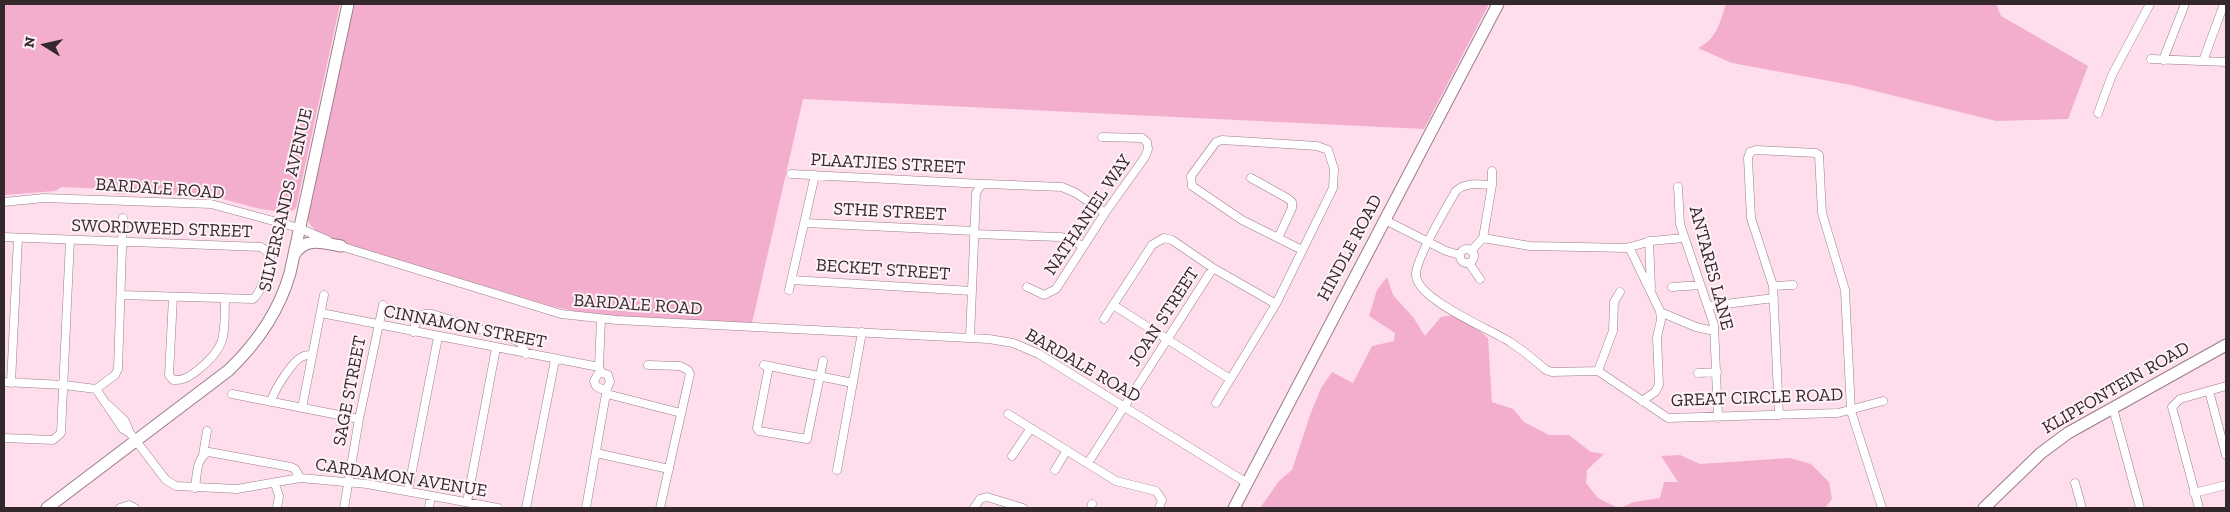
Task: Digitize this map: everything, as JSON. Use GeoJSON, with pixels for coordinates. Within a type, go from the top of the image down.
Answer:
{"type":"FeatureCollection","features":[{"type":"Feature","properties":{"kind":"street","name":"SILVERSANDS AVENUE"},"geometry":{"type":"LineString","coordinates":[[47,508],[133,437],[229,370],[256,343],[267,327],[282,299],[294,255],[348,4]]}},
{"type":"Feature","properties":{"kind":"street","name":"HINDLE ROAD"},"geometry":{"type":"LineString","coordinates":[[1234,508],[1498,4]]}},
{"type":"Feature","properties":{"kind":"street"},"geometry":{"type":"LineString","coordinates":[[2098,112],[2112,75],[2150,4]]}},
{"type":"Feature","properties":{"kind":"street"},"geometry":{"type":"LineString","coordinates":[[2163,60],[2185,4]]}},
{"type":"Feature","properties":{"kind":"street"},"geometry":{"type":"LineString","coordinates":[[2203,61],[2224,4]]}},
{"type":"Feature","properties":{"kind":"street"},"geometry":{"type":"LineString","coordinates":[[2151,59],[2226,62]]}},
{"type":"Feature","properties":{"kind":"street","name":"NATHANIEL WAY"},"geometry":{"type":"LineString","coordinates":[[1027,286],[1044,295],[1052,293],[1145,157],[1147,142],[1136,137],[1102,137]]}},
{"type":"Feature","properties":{"kind":"street"},"geometry":{"type":"LineString","coordinates":[[1216,403],[1276,304],[1333,188],[1334,169],[1328,150],[1317,146],[1222,140],[1216,142],[1191,176],[1192,186],[1242,220],[1302,250]]}},
{"type":"Feature","properties":{"kind":"street"},"geometry":{"type":"LineString","coordinates":[[1780,415],[1773,286],[1750,213],[1748,158],[1750,152],[1756,150],[1816,152],[1819,155],[1823,218],[1845,290],[1850,410],[1882,508]]}},
{"type":"Feature","properties":{"kind":"street"},"geometry":{"type":"LineString","coordinates":[[1471,251],[1483,238],[1492,185],[1492,171]]}},
{"type":"Feature","properties":{"kind":"street","name":"PLAATJIES STREET"},"geometry":{"type":"LineString","coordinates":[[791,174],[1062,187],[1076,193],[1105,213]]}},
{"type":"Feature","properties":{"kind":"street"},"geometry":{"type":"LineString","coordinates":[[789,290],[815,175]]}},
{"type":"Feature","properties":{"kind":"street"},"geometry":{"type":"LineString","coordinates":[[1251,178],[1292,202],[1292,208],[1278,238]]}},
{"type":"Feature","properties":{"kind":"street"},"geometry":{"type":"LineString","coordinates":[[970,338],[976,193],[985,184]]}},
{"type":"Feature","properties":{"kind":"street"},"geometry":{"type":"LineString","coordinates":[[1492,185],[1476,184],[1458,189],[1428,243],[1416,275],[1418,284],[1428,295],[1452,311],[1509,341],[1549,371],[1598,371],[1613,331],[1614,302],[1620,292]]}},
{"type":"Feature","properties":{"kind":"street","name":"ANTARES LANE"},"geometry":{"type":"LineString","coordinates":[[1678,187],[1679,217],[1684,238],[1709,306],[1714,331],[1718,418]]}},
{"type":"Feature","properties":{"kind":"street","name":"BARDALE ROAD"},"geometry":{"type":"LineString","coordinates":[[4,202],[44,198],[211,204],[299,228],[341,246],[561,314],[601,319],[1001,340],[1024,346],[1247,483]]}},
{"type":"Feature","properties":{"kind":"street"},"geometry":{"type":"LineString","coordinates":[[18,238],[8,382],[64,385],[96,390],[113,377],[117,371],[123,218]]}},
{"type":"Feature","properties":{"kind":"street"},"geometry":{"type":"LineString","coordinates":[[1385,220],[1428,243],[1460,255]]}},
{"type":"Feature","properties":{"kind":"street","name":"STHE STREET"},"geometry":{"type":"LineString","coordinates":[[805,223],[1060,237],[1073,240],[1083,247]]}},
{"type":"Feature","properties":{"kind":"street","name":"SWORDWEED STREET"},"geometry":{"type":"LineString","coordinates":[[4,238],[264,249],[270,256],[270,261],[258,295],[254,298],[225,299]]}},
{"type":"Feature","properties":{"kind":"street"},"geometry":{"type":"LineString","coordinates":[[1483,238],[1530,246],[1629,247],[1649,241],[1684,238]]}},
{"type":"Feature","properties":{"kind":"street"},"geometry":{"type":"LineString","coordinates":[[1104,319],[1152,245],[1160,239],[1172,240],[1213,268],[1276,304]]}},
{"type":"Feature","properties":{"kind":"street"},"geometry":{"type":"LineString","coordinates":[[4,438],[54,440],[60,436],[70,240]]}},
{"type":"Feature","properties":{"kind":"street"},"geometry":{"type":"LineString","coordinates":[[1649,241],[1651,290]]}},
{"type":"Feature","properties":{"kind":"street"},"geometry":{"type":"LineString","coordinates":[[294,255],[302,246],[311,242],[341,246]]}},
{"type":"Feature","properties":{"kind":"street"},"geometry":{"type":"LineString","coordinates":[[1629,247],[1651,290],[1660,312],[1661,320],[1657,337],[1659,385],[1654,394],[1642,401]]}},
{"type":"Feature","properties":{"kind":"street"},"geometry":{"type":"LineString","coordinates":[[1471,251],[1464,250],[1460,255],[1461,261],[1469,263],[1480,279]]}},
{"type":"Feature","properties":{"kind":"street"},"geometry":{"type":"LineString","coordinates":[[1469,263],[1473,259],[1471,251]]}},
{"type":"Feature","properties":{"kind":"street","name":"JOAN STREET"},"geometry":{"type":"LineString","coordinates":[[1088,463],[1213,268]]}},
{"type":"Feature","properties":{"kind":"street","name":"BECKET STREET"},"geometry":{"type":"LineString","coordinates":[[792,280],[972,291]]}},
{"type":"Feature","properties":{"kind":"street"},"geometry":{"type":"LineString","coordinates":[[1672,286],[1700,285]]}},
{"type":"Feature","properties":{"kind":"street"},"geometry":{"type":"LineString","coordinates":[[1773,286],[1793,285]]}},
{"type":"Feature","properties":{"kind":"street"},"geometry":{"type":"LineString","coordinates":[[121,295],[173,297],[225,299],[223,338],[219,350],[198,369],[180,381],[173,380],[169,375],[173,297]]}},
{"type":"Feature","properties":{"kind":"street"},"geometry":{"type":"LineString","coordinates":[[302,408],[324,295]]}},
{"type":"Feature","properties":{"kind":"street"},"geometry":{"type":"LineString","coordinates":[[1709,306],[1774,298]]}},
{"type":"Feature","properties":{"kind":"street","name":"SAGE STREET"},"geometry":{"type":"LineString","coordinates":[[344,508],[358,419],[383,305]]}},
{"type":"Feature","properties":{"kind":"street"},"geometry":{"type":"LineString","coordinates":[[1113,305],[1168,338],[1230,380]]}},
{"type":"Feature","properties":{"kind":"street"},"geometry":{"type":"LineString","coordinates":[[1660,312],[1696,327],[1714,331]]}},
{"type":"Feature","properties":{"kind":"street","name":"CINNAMON STREET"},"geometry":{"type":"LineString","coordinates":[[321,313],[600,370]]}},
{"type":"Feature","properties":{"kind":"street"},"geometry":{"type":"LineString","coordinates":[[413,332],[418,317],[430,313],[515,340],[521,344],[526,354]]}},
{"type":"Feature","properties":{"kind":"street"},"geometry":{"type":"LineString","coordinates":[[601,319],[600,370],[596,375],[594,383],[599,389],[682,413]]}},
{"type":"Feature","properties":{"kind":"street"},"geometry":{"type":"LineString","coordinates":[[837,470],[862,332]]}},
{"type":"Feature","properties":{"kind":"street"},"geometry":{"type":"LineString","coordinates":[[408,492],[438,338]]}},
{"type":"Feature","properties":{"kind":"street","name":"KLIPFONTEIN ROAD"},"geometry":{"type":"LineString","coordinates":[[1984,508],[2049,447],[2068,433],[2226,345]]}},
{"type":"Feature","properties":{"kind":"street"},"geometry":{"type":"LineString","coordinates":[[467,502],[496,348]]}},
{"type":"Feature","properties":{"kind":"street"},"geometry":{"type":"LineString","coordinates":[[270,402],[274,390],[295,363],[302,356],[312,355]]}},
{"type":"Feature","properties":{"kind":"street"},"geometry":{"type":"LineString","coordinates":[[526,508],[555,360]]}},
{"type":"Feature","properties":{"kind":"street"},"geometry":{"type":"LineString","coordinates":[[823,361],[820,377],[807,439],[759,431],[757,428],[767,366],[820,377],[853,383]]}},
{"type":"Feature","properties":{"kind":"street"},"geometry":{"type":"LineString","coordinates":[[648,365],[680,366],[688,370],[689,382],[660,508]]}},
{"type":"Feature","properties":{"kind":"street"},"geometry":{"type":"LineString","coordinates":[[585,506],[610,382],[610,377],[600,370]]}},
{"type":"Feature","properties":{"kind":"street","name":"GREAT CIRCLE ROAD"},"geometry":{"type":"LineString","coordinates":[[1598,371],[1668,418],[1838,413],[1883,400]]}},
{"type":"Feature","properties":{"kind":"street"},"geometry":{"type":"LineString","coordinates":[[1698,372],[1716,372]]}},
{"type":"Feature","properties":{"kind":"street"},"geometry":{"type":"LineString","coordinates":[[2199,508],[2172,407],[2180,399],[2226,386]]}},
{"type":"Feature","properties":{"kind":"street","name":"CARDAMON AVENUE"},"geometry":{"type":"LineString","coordinates":[[96,390],[116,415],[123,429],[133,437],[168,481],[176,486],[236,489],[275,484],[300,478],[349,482],[492,508]]}},
{"type":"Feature","properties":{"kind":"street"},"geometry":{"type":"LineString","coordinates":[[2209,391],[2226,455]]}},
{"type":"Feature","properties":{"kind":"street"},"geometry":{"type":"LineString","coordinates":[[232,394],[358,419]]}},
{"type":"Feature","properties":{"kind":"street"},"geometry":{"type":"LineString","coordinates":[[2113,408],[2140,508]]}},
{"type":"Feature","properties":{"kind":"street"},"geometry":{"type":"LineString","coordinates":[[1008,414],[1116,481],[1156,490],[1162,500],[1159,508]]}},
{"type":"Feature","properties":{"kind":"street"},"geometry":{"type":"LineString","coordinates":[[1012,456],[1030,428]]}},
{"type":"Feature","properties":{"kind":"street"},"geometry":{"type":"LineString","coordinates":[[195,488],[208,431]]}},
{"type":"Feature","properties":{"kind":"street"},"geometry":{"type":"LineString","coordinates":[[1055,470],[1067,450]]}},
{"type":"Feature","properties":{"kind":"street","name":"CARDAMON AVENUE"},"geometry":{"type":"LineString","coordinates":[[203,455],[209,452],[216,452],[291,467],[297,471],[300,478]]}},
{"type":"Feature","properties":{"kind":"street"},"geometry":{"type":"LineString","coordinates":[[596,453],[669,469]]}},
{"type":"Feature","properties":{"kind":"street"},"geometry":{"type":"LineString","coordinates":[[2075,483],[2082,508]]}},
{"type":"Feature","properties":{"kind":"street"},"geometry":{"type":"LineString","coordinates":[[275,484],[279,496],[277,508]]}},
{"type":"Feature","properties":{"kind":"street"},"geometry":{"type":"LineString","coordinates":[[2194,493],[2226,485]]}},
{"type":"Feature","properties":{"kind":"street"},"geometry":{"type":"LineString","coordinates":[[429,508],[431,496]]}},
{"type":"Feature","properties":{"kind":"street"},"geometry":{"type":"LineString","coordinates":[[974,508],[984,498],[1023,508]]}},
{"type":"Feature","properties":{"kind":"street"},"geometry":{"type":"LineString","coordinates":[[120,508],[129,505],[135,508]]}},
{"type":"Feature","properties":{"kind":"shaded area"},"geometry":{"type":"Polygon","coordinates":[[[4,4],[340,4],[296,208],[285,213],[256,208],[223,199],[188,195],[117,194],[106,189],[62,187],[55,191],[4,195],[4,4]]]}},
{"type":"Feature","properties":{"kind":"shaded area"},"geometry":{"type":"Polygon","coordinates":[[[352,4],[1489,4],[1424,129],[803,99],[752,323],[593,315],[551,306],[346,244],[315,230],[309,223],[307,216],[352,4]]]}},
{"type":"Feature","properties":{"kind":"shaded area"},"geometry":{"type":"Polygon","coordinates":[[[1726,4],[1996,4],[2001,16],[2088,66],[2068,119],[1996,121],[1851,85],[1732,63],[1698,48],[1714,35],[1726,4]]]}},
{"type":"Feature","properties":{"kind":"shaded area"},"geometry":{"type":"Polygon","coordinates":[[[1387,277],[1393,295],[1413,317],[1425,336],[1441,317],[1459,314],[1488,338],[1492,402],[1513,409],[1524,422],[1549,435],[1569,435],[1591,452],[1604,454],[1587,470],[1586,483],[1598,498],[1618,508],[1260,508],[1279,481],[1292,470],[1321,388],[1332,372],[1353,383],[1372,346],[1394,341],[1395,333],[1369,316],[1377,290],[1387,277]]]}},
{"type":"Feature","properties":{"kind":"shaded area"},"geometry":{"type":"Polygon","coordinates":[[[1680,455],[1700,464],[1790,458],[1811,464],[1829,482],[1832,499],[1825,508],[1620,508],[1634,502],[1660,498],[1664,482],[1678,482],[1661,456],[1680,455]]]}}]}
